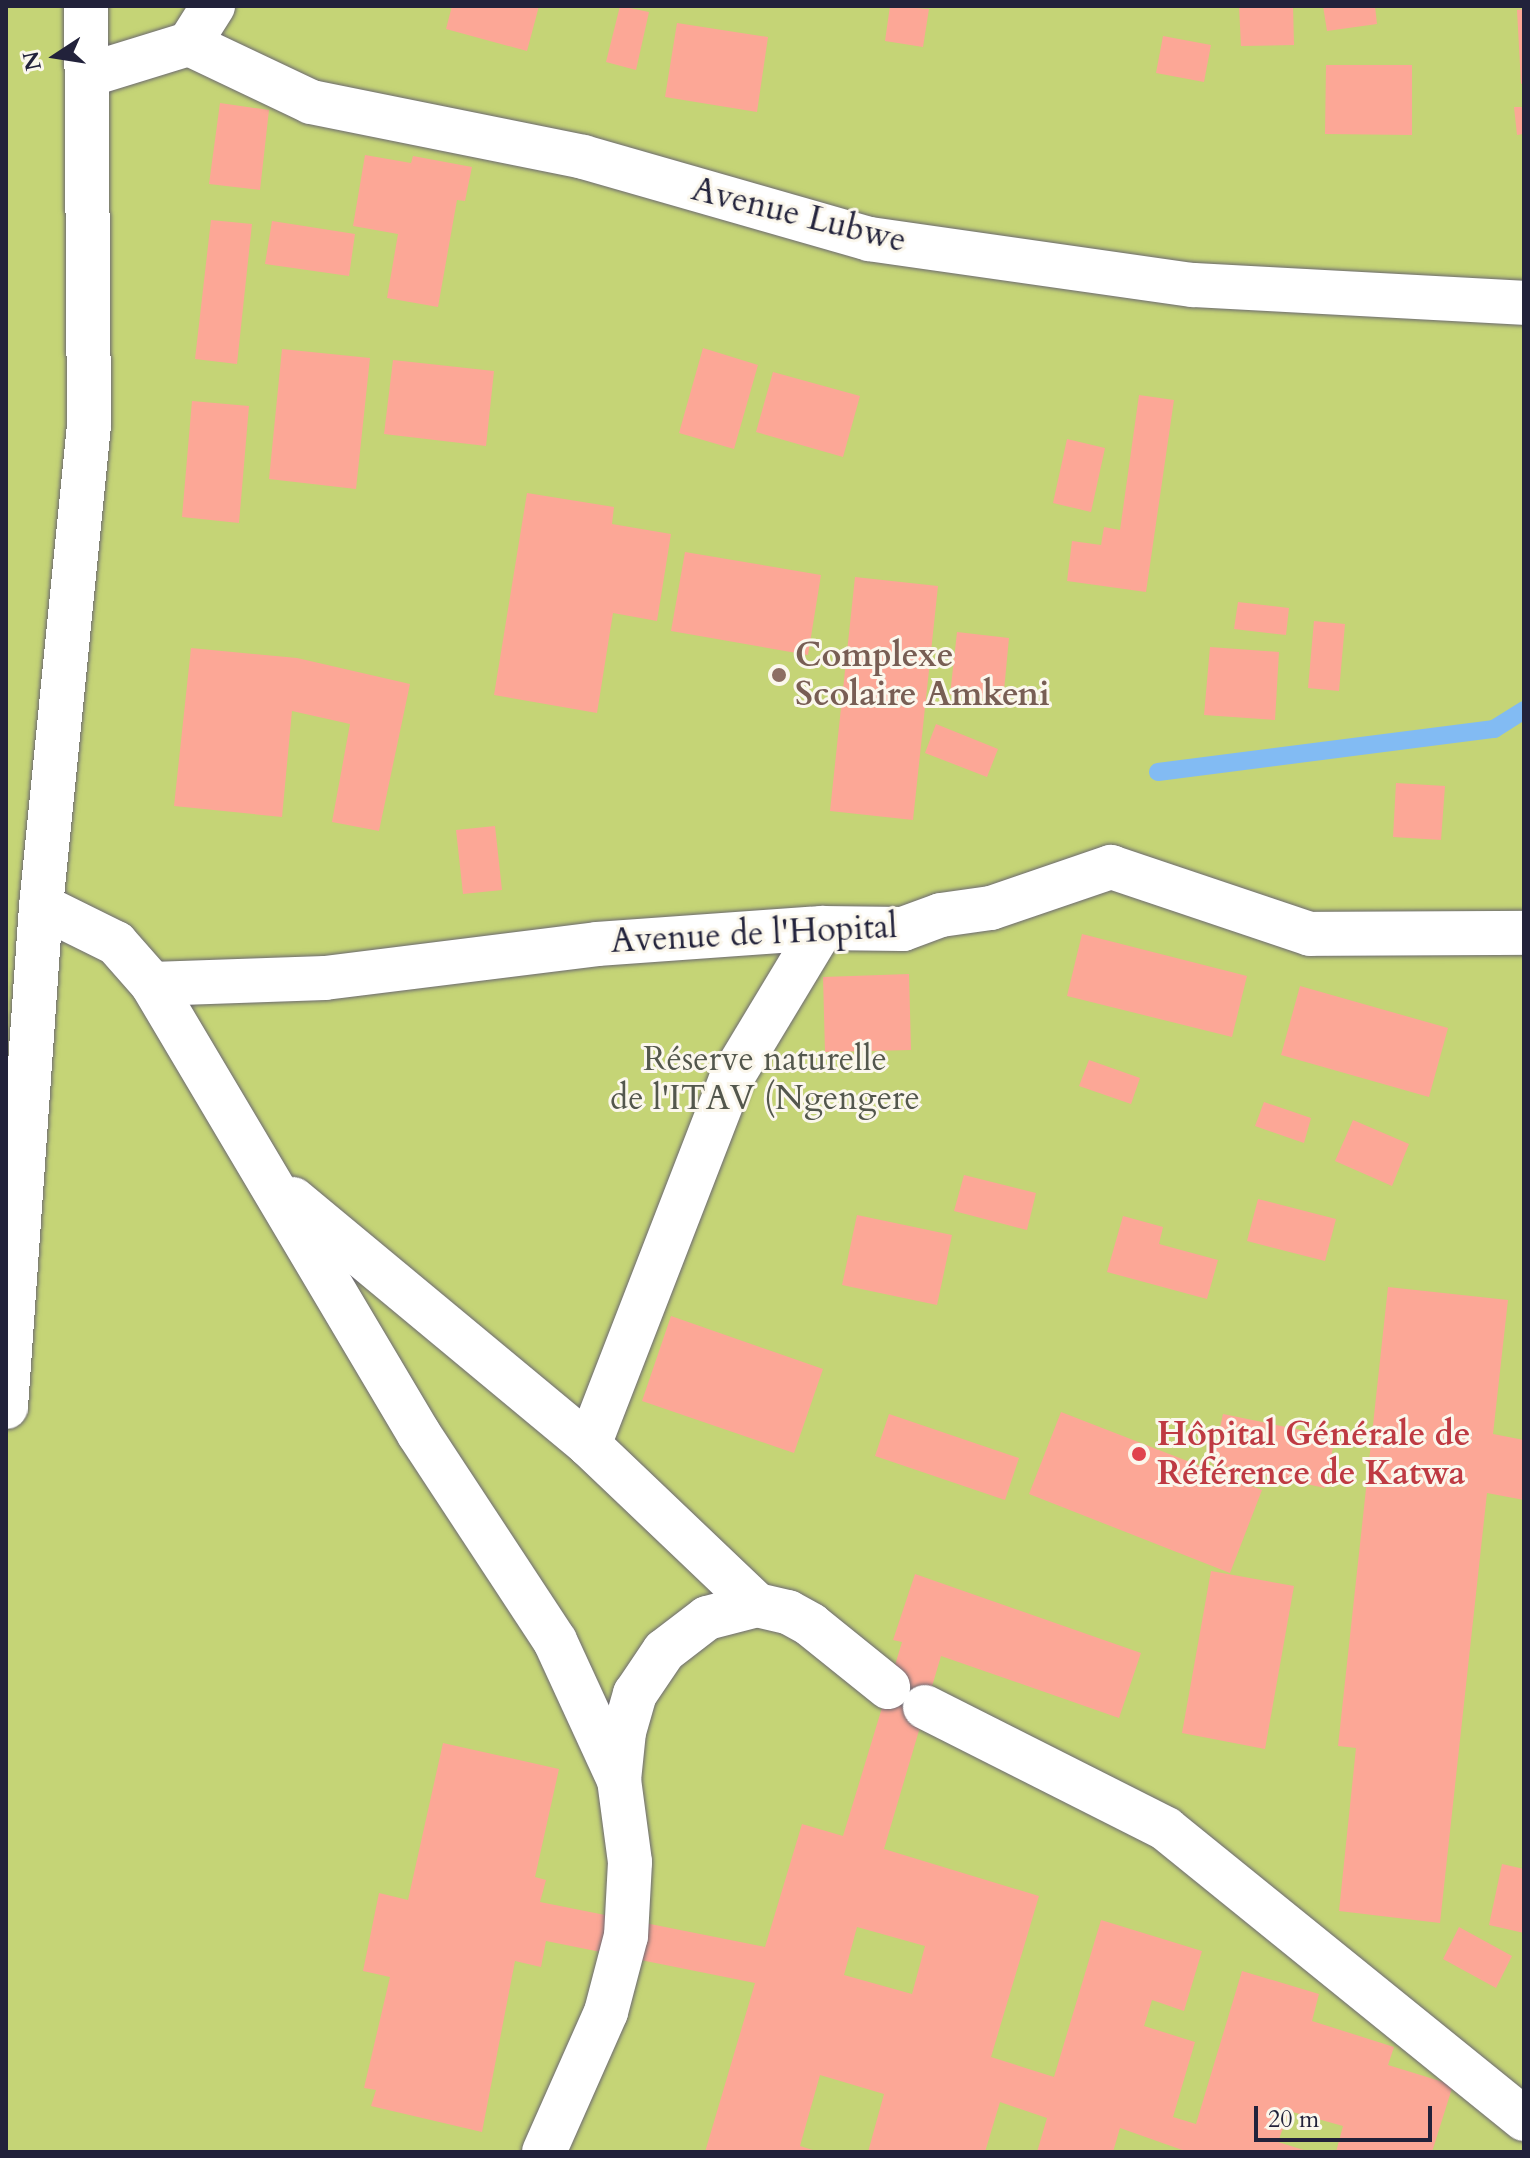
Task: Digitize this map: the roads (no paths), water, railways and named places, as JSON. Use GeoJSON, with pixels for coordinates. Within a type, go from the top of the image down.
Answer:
{"type":"FeatureCollection","features":[{"type":"Feature","properties":{"kind":"street"},"geometry":{"type":"LineString","coordinates":[[6,1407],[41,906],[89,425],[86,6]]}},
{"type":"Feature","properties":{"kind":"street"},"geometry":{"type":"LineString","coordinates":[[88,75],[189,44],[213,6]]}},
{"type":"Feature","properties":{"kind":"street","name":"Avenue Lubwe"},"geometry":{"type":"LineString","coordinates":[[189,44],[311,102],[583,157],[869,239],[1193,285],[1524,303]]}},
{"type":"Feature","properties":{"kind":"street","name":"Avenue de l'Hopital"},"geometry":{"type":"LineString","coordinates":[[152,984],[325,978],[597,944],[822,928],[903,929],[941,915],[991,908],[1111,867],[1310,934],[1524,933]]}},
{"type":"Feature","properties":{"kind":"street"},"geometry":{"type":"LineString","coordinates":[[41,906],[116,943],[152,984],[419,1434],[555,1641],[619,1780],[630,1862],[626,1936],[606,2012],[544,2152]]}},
{"type":"Feature","properties":{"kind":"street"},"geometry":{"type":"LineString","coordinates":[[589,1445],[731,1079],[822,928]]}},
{"type":"Feature","properties":{"kind":"street"},"geometry":{"type":"LineString","coordinates":[[266,1176],[589,1445],[757,1605]]}},
{"type":"Feature","properties":{"kind":"street"},"geometry":{"type":"LineString","coordinates":[[619,1780],[635,1694],[664,1651],[707,1618],[757,1605],[788,1612],[811,1625],[907,1697],[1166,1829],[1524,2119]]}},
{"type":"Feature","properties":{"kind":"waterway"},"geometry":{"type":"LineString","coordinates":[[1158,772],[1494,729],[1524,710]]}},
{"type":"Feature","properties":{"kind":"place","name":"Complexe Scolaire Amkeni"},"geometry":{"type":"Point","coordinates":[779,675]}},
{"type":"Feature","properties":{"kind":"place","name":"Hôpital Générale de Référence de Katwa"},"geometry":{"type":"Point","coordinates":[1139,1454]}},
{"type":"Feature","properties":{"kind":"park label","name":"Réserve naturelle de l'ITAV (Ngengere"},"geometry":{"type":"Point","coordinates":[765,1078]}}]}
